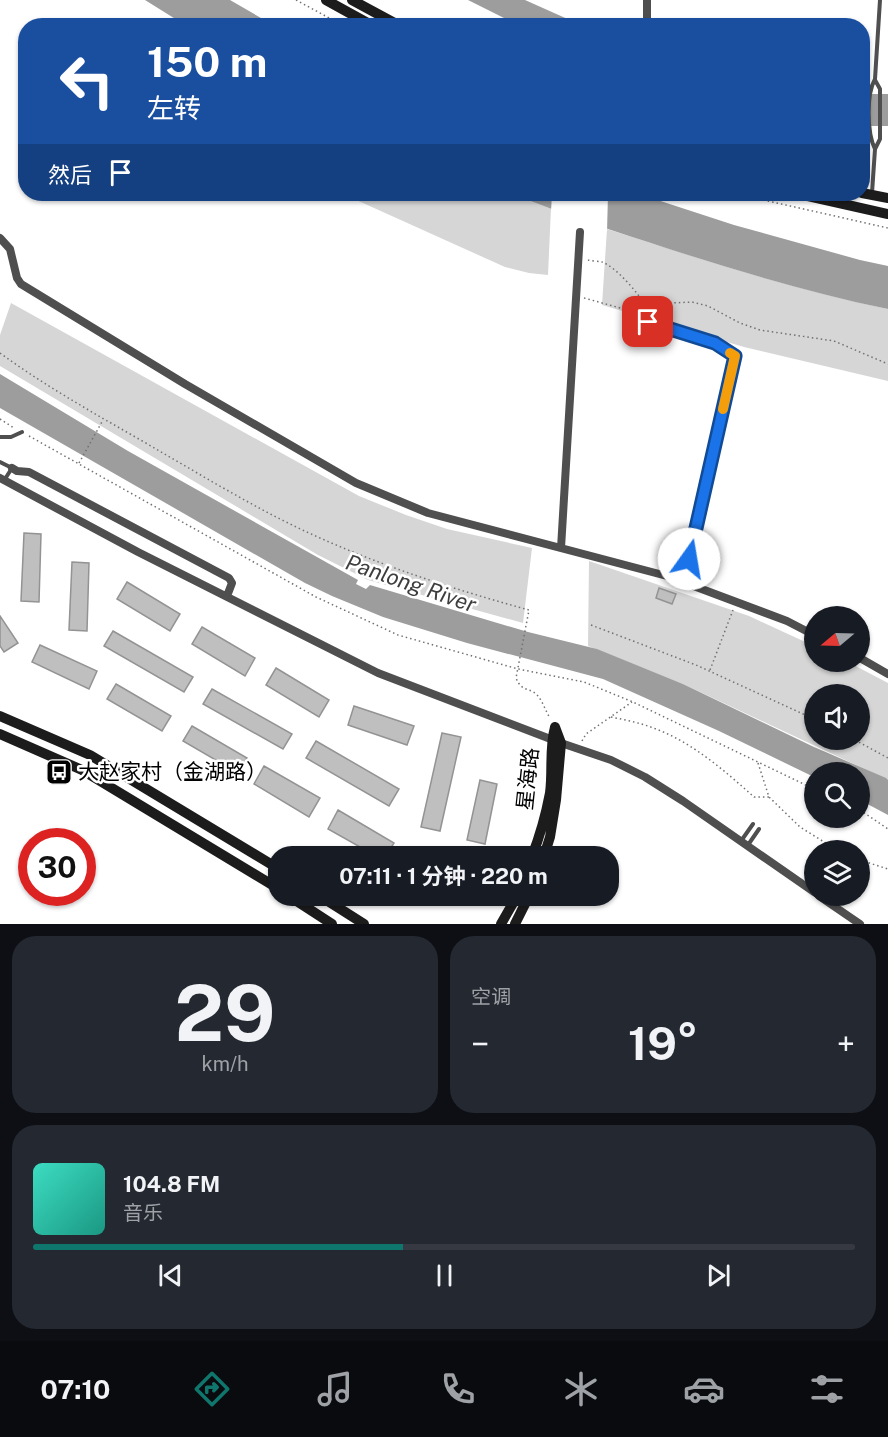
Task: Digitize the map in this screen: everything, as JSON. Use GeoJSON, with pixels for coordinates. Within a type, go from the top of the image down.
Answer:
{"type":"FeatureCollection","features":[{"type":"Feature","properties":{"kind":"main road"},"geometry":{"type":"LineString","coordinates":[[326,0],[359,18]]}},
{"type":"Feature","properties":{"kind":"main road"},"geometry":{"type":"LineString","coordinates":[[355,1],[386,18]]}},
{"type":"Feature","properties":{"kind":"main road"},"geometry":{"type":"LineString","coordinates":[[870,195],[888,198]]}},
{"type":"Feature","properties":{"kind":"main road"},"geometry":{"type":"LineString","coordinates":[[830,201],[888,214]]}},
{"type":"Feature","properties":{"kind":"main road"},"geometry":{"type":"LineString","coordinates":[[0,716],[90,755],[268,862]]}},
{"type":"Feature","properties":{"kind":"main road","name":"星海路"},"geometry":{"type":"LineString","coordinates":[[547,846],[556,800],[555,727]]}},
{"type":"Feature","properties":{"kind":"main road"},"geometry":{"type":"LineString","coordinates":[[0,734],[82,770],[268,882]]}},
{"type":"Feature","properties":{"kind":"main road","name":"星海路"},"geometry":{"type":"LineString","coordinates":[[536,846],[550,792],[556,742]]}},
{"type":"Feature","properties":{"kind":"main road"},"geometry":{"type":"LineString","coordinates":[[305,906],[333,924]]}},
{"type":"Feature","properties":{"kind":"main road"},"geometry":{"type":"LineString","coordinates":[[335,906],[363,924]]}},
{"type":"Feature","properties":{"kind":"main road"},"geometry":{"type":"LineString","coordinates":[[501,924],[513,906]]}},
{"type":"Feature","properties":{"kind":"main road"},"geometry":{"type":"LineString","coordinates":[[515,924],[524,906]]}},
{"type":"Feature","properties":{"kind":"street"},"geometry":{"type":"LineString","coordinates":[[647,0],[647,18]]}},
{"type":"Feature","properties":{"kind":"street"},"geometry":{"type":"LineString","coordinates":[[561,548],[580,232]]}},
{"type":"Feature","properties":{"kind":"street"},"geometry":{"type":"LineString","coordinates":[[0,238],[10,249],[17,278],[21,284],[185,384],[356,483],[428,513],[684,582],[737,601],[804,630]]}},
{"type":"Feature","properties":{"kind":"street"},"geometry":{"type":"LineString","coordinates":[[684,582],[735,356]]}},
{"type":"Feature","properties":{"kind":"street"},"geometry":{"type":"LineString","coordinates":[[12,468],[29,472],[229,578],[232,583],[227,596]]}},
{"type":"Feature","properties":{"kind":"street"},"geometry":{"type":"LineString","coordinates":[[2,479],[138,552],[378,673],[556,742],[611,760],[645,777],[804,885]]}},
{"type":"Feature","properties":{"kind":"street"},"geometry":{"type":"LineString","coordinates":[[870,664],[888,674]]}},
{"type":"Feature","properties":{"kind":"street"},"geometry":{"type":"LineString","coordinates":[[834,906],[860,924]]}},
{"type":"Feature","properties":{"kind":"lane"},"geometry":{"type":"LineString","coordinates":[[870,87],[875,79],[880,0]]}},
{"type":"Feature","properties":{"kind":"lane"},"geometry":{"type":"LineString","coordinates":[[870,177],[875,149],[880,139],[880,89],[875,79]]}},
{"type":"Feature","properties":{"kind":"lane"},"geometry":{"type":"LineString","coordinates":[[870,139],[875,149]]}},
{"type":"Feature","properties":{"kind":"lane"},"geometry":{"type":"LineString","coordinates":[[648,322],[715,343],[735,356]]}},
{"type":"Feature","properties":{"kind":"lane"},"geometry":{"type":"LineString","coordinates":[[0,437],[11,437],[22,432]]}},
{"type":"Feature","properties":{"kind":"lane"},"geometry":{"type":"LineString","coordinates":[[0,462],[12,468],[2,479]]}},
{"type":"Feature","properties":{"kind":"lane"},"geometry":{"type":"LineString","coordinates":[[744,844],[753,824]]}},
{"type":"Feature","properties":{"kind":"lane"},"geometry":{"type":"LineString","coordinates":[[744,844],[759,829]]}},
{"type":"Feature","properties":{"kind":"path"},"geometry":{"type":"LineString","coordinates":[[296,0],[329,18]]}},
{"type":"Feature","properties":{"kind":"path"},"geometry":{"type":"LineString","coordinates":[[768,201],[888,228]]}},
{"type":"Feature","properties":{"kind":"path"},"geometry":{"type":"LineString","coordinates":[[578,258],[604,263],[636,291],[650,311]]}},
{"type":"Feature","properties":{"kind":"path"},"geometry":{"type":"LineString","coordinates":[[576,296],[642,314],[681,302],[700,304],[760,330],[834,341],[888,364]]}},
{"type":"Feature","properties":{"kind":"path"},"geometry":{"type":"LineString","coordinates":[[0,353],[36,379],[262,510],[325,540],[383,563],[492,600],[529,610],[516,678],[521,687],[540,698],[541,704],[555,727]]}},
{"type":"Feature","properties":{"kind":"path"},"geometry":{"type":"LineString","coordinates":[[0,419],[316,597],[398,635],[518,669],[584,682],[633,702],[804,784]]}},
{"type":"Feature","properties":{"kind":"path"},"geometry":{"type":"LineString","coordinates":[[79,463],[104,419]]}},
{"type":"Feature","properties":{"kind":"path"},"geometry":{"type":"LineString","coordinates":[[709,671],[737,601]]}},
{"type":"Feature","properties":{"kind":"path"},"geometry":{"type":"LineString","coordinates":[[591,625],[709,671],[804,714]]}},
{"type":"Feature","properties":{"kind":"path"},"geometry":{"type":"LineString","coordinates":[[579,749],[586,734],[633,702]]}},
{"type":"Feature","properties":{"kind":"path"},"geometry":{"type":"LineString","coordinates":[[611,717],[655,728],[674,736],[726,772],[754,797],[770,797]]}},
{"type":"Feature","properties":{"kind":"path"},"geometry":{"type":"LineString","coordinates":[[870,748],[888,758]]}},
{"type":"Feature","properties":{"kind":"path"},"geometry":{"type":"LineString","coordinates":[[757,762],[770,797],[800,827],[821,840]]}},
{"type":"Feature","properties":{"kind":"path"},"geometry":{"type":"LineString","coordinates":[[870,817],[888,829]]}},
{"type":"Feature","properties":{"kind":"path"},"geometry":{"type":"LineString","coordinates":[[870,863],[888,869]]}},
{"type":"Feature","properties":{"kind":"shaded area"},"geometry":{"type":"Polygon","coordinates":[[[145,0],[230,0],[261,18],[174,18],[145,0]]]}},
{"type":"Feature","properties":{"kind":"shaded area"},"geometry":{"type":"Polygon","coordinates":[[[468,0],[525,0],[565,18],[504,18],[468,0]]]}},
{"type":"Feature","properties":{"kind":"shaded area"},"geometry":{"type":"Polygon","coordinates":[[[870,94],[888,94],[888,126],[870,126],[870,94]]]}},
{"type":"Feature","properties":{"kind":"shaded area"},"geometry":{"type":"Polygon","coordinates":[[[359,201],[532,201],[551,208],[548,275],[505,267],[359,201]]]}},
{"type":"Feature","properties":{"kind":"shaded area"},"geometry":{"type":"Polygon","coordinates":[[[532,201],[660,201],[734,225],[888,266],[888,309],[723,266],[532,201]]]}},
{"type":"Feature","properties":{"kind":"shaded area"},"geometry":{"type":"Polygon","coordinates":[[[607,229],[782,283],[888,309],[888,381],[744,347],[602,305],[607,229]]]}},
{"type":"Feature","properties":{"kind":"shaded area"},"geometry":{"type":"Polygon","coordinates":[[[11,303],[359,496],[447,529],[532,548],[523,623],[368,580],[318,555],[0,366],[0,335],[11,303]]]}},
{"type":"Feature","properties":{"kind":"shaded area"},"geometry":{"type":"Polygon","coordinates":[[[0,374],[128,451],[358,580],[356,584],[366,589],[370,585],[528,632],[597,649],[683,684],[804,742],[804,750],[821,750],[849,762],[804,762],[804,772],[603,679],[467,643],[383,617],[332,596],[305,583],[0,408],[0,374]]]}},
{"type":"Feature","properties":{"kind":"shaded area"},"geometry":{"type":"Polygon","coordinates":[[[589,561],[749,616],[804,641],[804,672],[867,672],[888,683],[888,780],[870,772],[870,762],[850,762],[824,750],[870,750],[870,684],[804,684],[804,741],[683,684],[588,646],[589,561]]]}},
{"type":"Feature","properties":{"kind":"shaded area"},"geometry":{"type":"Polygon","coordinates":[[[870,771],[888,780],[888,815],[870,805],[870,771]]]}},
{"type":"Feature","properties":{"kind":"pier"},"geometry":{"type":"Polygon","coordinates":[[[552,201],[608,201],[607,232],[551,211],[552,201]]]}},
{"type":"Feature","properties":{"kind":"building"},"geometry":{"type":"Polygon","coordinates":[[[24,533],[41,534],[39,602],[21,601],[24,533]]]}},
{"type":"Feature","properties":{"kind":"building"},"geometry":{"type":"Polygon","coordinates":[[[72,562],[89,563],[87,631],[69,630],[72,562]]]}},
{"type":"Feature","properties":{"kind":"building"},"geometry":{"type":"Polygon","coordinates":[[[127,582],[180,614],[170,631],[117,599],[127,582]]]}},
{"type":"Feature","properties":{"kind":"building"},"geometry":{"type":"Polygon","coordinates":[[[659,588],[676,594],[672,604],[656,598],[659,588]]]}},
{"type":"Feature","properties":{"kind":"building"},"geometry":{"type":"Polygon","coordinates":[[[0,616],[18,643],[4,652],[0,646],[0,616]]]}},
{"type":"Feature","properties":{"kind":"building"},"geometry":{"type":"Polygon","coordinates":[[[202,627],[255,658],[245,676],[192,644],[202,627]]]}},
{"type":"Feature","properties":{"kind":"building"},"geometry":{"type":"Polygon","coordinates":[[[113,631],[193,677],[184,692],[104,646],[113,631]]]}},
{"type":"Feature","properties":{"kind":"building"},"geometry":{"type":"Polygon","coordinates":[[[40,645],[97,671],[89,689],[32,662],[40,645]]]}},
{"type":"Feature","properties":{"kind":"building"},"geometry":{"type":"Polygon","coordinates":[[[276,668],[329,700],[319,717],[266,685],[276,668]]]}},
{"type":"Feature","properties":{"kind":"building"},"geometry":{"type":"Polygon","coordinates":[[[116,684],[171,716],[162,731],[107,699],[116,684]]]}},
{"type":"Feature","properties":{"kind":"building"},"geometry":{"type":"Polygon","coordinates":[[[212,689],[292,734],[283,749],[203,704],[212,689]]]}},
{"type":"Feature","properties":{"kind":"building"},"geometry":{"type":"Polygon","coordinates":[[[354,706],[414,726],[407,745],[348,725],[354,706]]]}},
{"type":"Feature","properties":{"kind":"building"},"geometry":{"type":"Polygon","coordinates":[[[192,726],[247,758],[238,773],[183,741],[192,726]]]}},
{"type":"Feature","properties":{"kind":"building"},"geometry":{"type":"Polygon","coordinates":[[[442,733],[461,737],[440,831],[421,827],[442,733]]]}},
{"type":"Feature","properties":{"kind":"building"},"geometry":{"type":"Polygon","coordinates":[[[316,741],[399,789],[389,806],[306,758],[316,741]]]}},
{"type":"Feature","properties":{"kind":"building"},"geometry":{"type":"Polygon","coordinates":[[[264,766],[320,798],[309,817],[254,784],[264,766]]]}},
{"type":"Feature","properties":{"kind":"building"},"geometry":{"type":"Polygon","coordinates":[[[480,780],[497,784],[485,844],[467,840],[480,780]]]}},
{"type":"Feature","properties":{"kind":"building"},"geometry":{"type":"Polygon","coordinates":[[[338,810],[394,843],[392,846],[358,846],[328,829],[338,810]]]}},
{"type":"Feature","properties":{"kind":"slow traffic"},"geometry":{"type":"LineString","coordinates":[[723,409],[735,356],[730,353]]}},
{"type":"Feature","properties":{"kind":"place","name":"大赵家村（金湖路）"},"geometry":{"type":"Point","coordinates":[59,772]}},
{"type":"Feature","properties":{"kind":"route"},"geometry":{"type":"LineString","coordinates":[[648,322],[715,343],[735,356],[689,559]]}},
{"type":"Feature","properties":{"kind":"water label","name":"Panlong River"},"geometry":{"type":"Point","coordinates":[411,583]}}]}
